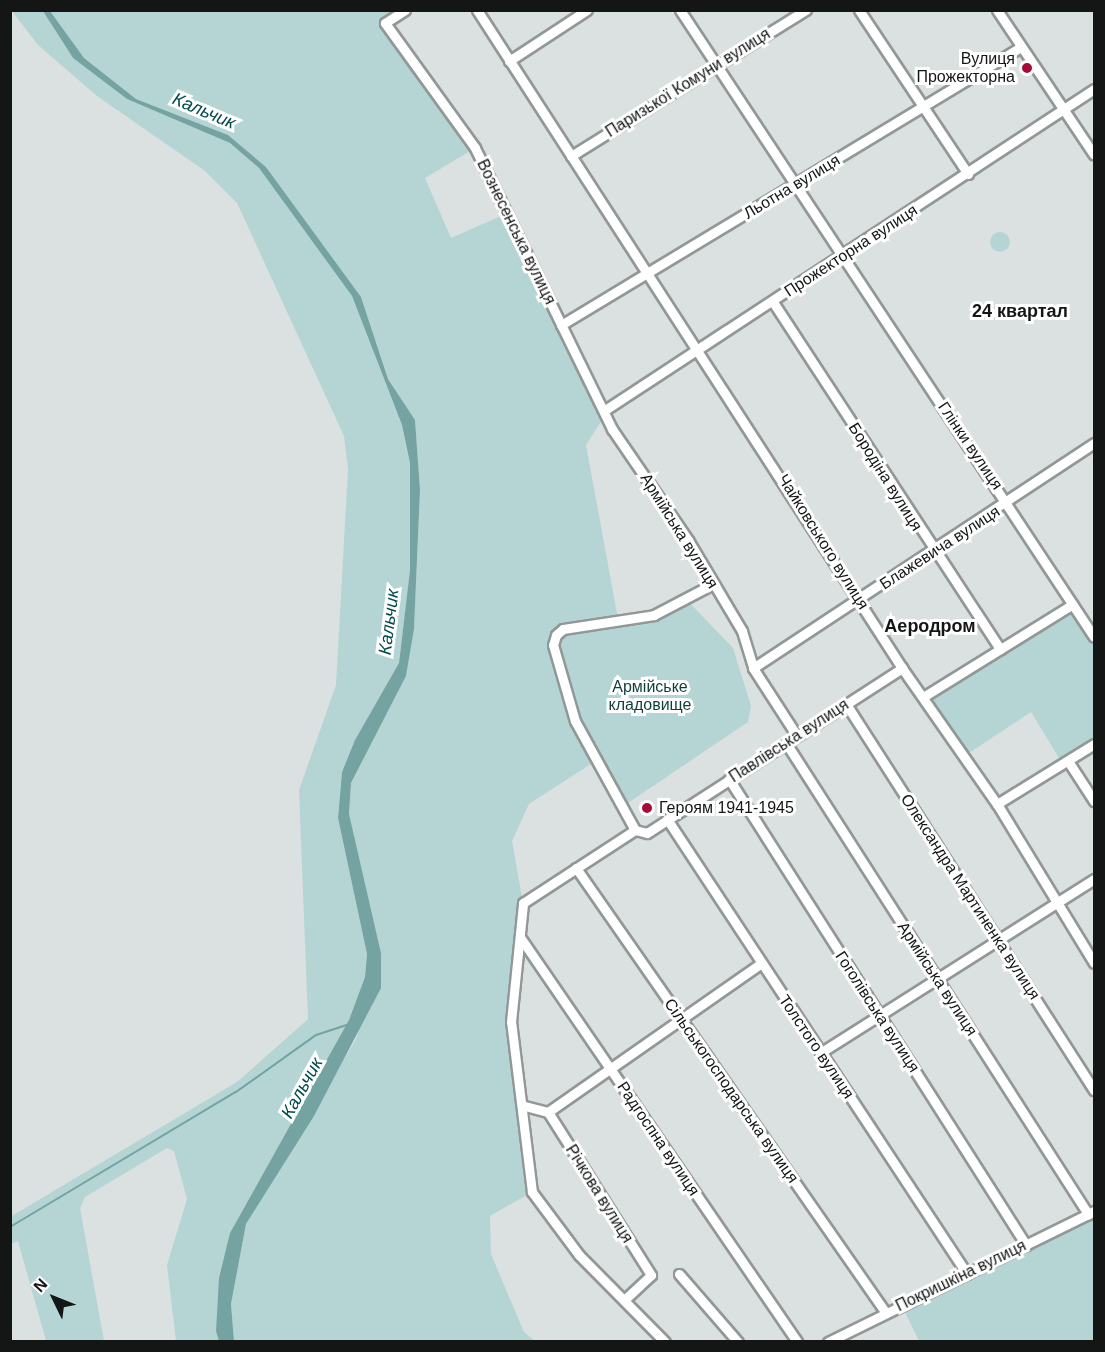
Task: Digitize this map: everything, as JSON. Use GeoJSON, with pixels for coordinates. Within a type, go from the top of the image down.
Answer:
{"type":"FeatureCollection","features":[{"type":"Feature","properties":{"kind":"street","name":"Вознесенська вулиця"},"geometry":{"type":"LineString","coordinates":[[405,10],[385,23],[475,148],[561,325]]}},
{"type":"Feature","properties":{"kind":"street"},"geometry":{"type":"LineString","coordinates":[[477,10],[647,274]]}},
{"type":"Feature","properties":{"kind":"street"},"geometry":{"type":"LineString","coordinates":[[509,60],[587,10]]}},
{"type":"Feature","properties":{"kind":"street","name":"Глінки вулиця"},"geometry":{"type":"LineString","coordinates":[[680,10],[1095,637]]}},
{"type":"Feature","properties":{"kind":"street","name":"Паризької Комуни вулиця"},"geometry":{"type":"LineString","coordinates":[[571,156],[806,10]]}},
{"type":"Feature","properties":{"kind":"street"},"geometry":{"type":"LineString","coordinates":[[859,10],[968,174]]}},
{"type":"Feature","properties":{"kind":"street"},"geometry":{"type":"LineString","coordinates":[[997,10],[1095,155]]}},
{"type":"Feature","properties":{"kind":"street","name":"Льотна вулиця"},"geometry":{"type":"LineString","coordinates":[[561,325],[1022,47]]}},
{"type":"Feature","properties":{"kind":"street","name":"Прожекторна вулиця"},"geometry":{"type":"LineString","coordinates":[[604,410],[774,302],[1095,89]]}},
{"type":"Feature","properties":{"kind":"street","name":"Чайковського вулиця"},"geometry":{"type":"LineString","coordinates":[[647,274],[700,349],[902,668],[997,804],[1095,963]]}},
{"type":"Feature","properties":{"kind":"street","name":"Бородіна вулиця"},"geometry":{"type":"LineString","coordinates":[[774,302],[933,552],[1000,649]]}},
{"type":"Feature","properties":{"kind":"street","name":"Армійська вулиця"},"geometry":{"type":"LineString","coordinates":[[561,325],[604,410],[742,631],[753,668],[797,736]]}},
{"type":"Feature","properties":{"kind":"street","name":"Блажевича вулиця"},"geometry":{"type":"LineString","coordinates":[[753,668],[1009,504],[1095,443]]}},
{"type":"Feature","properties":{"kind":"street"},"geometry":{"type":"LineString","coordinates":[[635,830],[574,721],[553,645],[556,635],[563,629],[654,615],[713,584]]}},
{"type":"Feature","properties":{"kind":"street"},"geometry":{"type":"LineString","coordinates":[[923,697],[1073,604]]}},
{"type":"Feature","properties":{"kind":"street","name":"Павлівська вулиця"},"geometry":{"type":"LineString","coordinates":[[520,937],[523,903],[635,830],[647,832],[668,819],[902,668]]}},
{"type":"Feature","properties":{"kind":"street","name":"Олександра Мартиненка вулиця"},"geometry":{"type":"LineString","coordinates":[[846,704],[1095,1090]]}},
{"type":"Feature","properties":{"kind":"street","name":"Армійська вулиця"},"geometry":{"type":"LineString","coordinates":[[786,743],[937,979],[1091,1213]]}},
{"type":"Feature","properties":{"kind":"street"},"geometry":{"type":"LineString","coordinates":[[997,804],[1095,744]]}},
{"type":"Feature","properties":{"kind":"street"},"geometry":{"type":"LineString","coordinates":[[1068,760],[1095,801]]}},
{"type":"Feature","properties":{"kind":"street","name":"Гоголівська вулиця"},"geometry":{"type":"LineString","coordinates":[[729,779],[1026,1245]]}},
{"type":"Feature","properties":{"kind":"street","name":"Толстого вулиця"},"geometry":{"type":"LineString","coordinates":[[668,819],[760,964],[967,1274]]}},
{"type":"Feature","properties":{"kind":"street","name":"Сільськогосподарська вулиця"},"geometry":{"type":"LineString","coordinates":[[576,868],[886,1313]]}},
{"type":"Feature","properties":{"kind":"street"},"geometry":{"type":"LineString","coordinates":[[820,1053],[1095,879]]}},
{"type":"Feature","properties":{"kind":"street"},"geometry":{"type":"LineString","coordinates":[[520,937],[511,1022],[514,1064],[525,1106],[523,1136],[536,1202],[579,1255],[665,1341]]}},
{"type":"Feature","properties":{"kind":"street","name":"Радгоспна вулиця"},"geometry":{"type":"LineString","coordinates":[[520,937],[798,1341]]}},
{"type":"Feature","properties":{"kind":"street"},"geometry":{"type":"LineString","coordinates":[[525,1106],[548,1112],[760,964]]}},
{"type":"Feature","properties":{"kind":"street","name":"Річкова вулиця"},"geometry":{"type":"LineString","coordinates":[[548,1112],[651,1275],[625,1299]]}},
{"type":"Feature","properties":{"kind":"street","name":"Покришкіна вулиця"},"geometry":{"type":"LineString","coordinates":[[828,1341],[1091,1213]]}},
{"type":"Feature","properties":{"kind":"street"},"geometry":{"type":"LineString","coordinates":[[679,1274],[738,1341]]}},
{"type":"Feature","properties":{"kind":"green space"},"geometry":{"type":"Polygon","coordinates":[[[43,10],[73,58],[127,99],[230,143],[259,168],[352,296],[402,425],[410,463],[410,570],[399,663],[355,740],[342,772],[338,818],[367,954],[365,977],[349,1020],[230,1233],[219,1341],[176,1341],[167,1265],[187,1199],[174,1151],[167,1148],[85,1197],[80,1208],[104,1341],[46,1341],[18,1241],[11,1244],[10,1217],[237,1082],[308,1019],[299,790],[336,685],[348,469],[344,436],[237,203],[205,171],[97,96],[38,45],[12,11],[43,10]]]}},
{"type":"Feature","properties":{"kind":"green space","name":"Армійське кладовище"},"geometry":{"type":"Polygon","coordinates":[[[50,11],[404,11],[386,23],[475,148],[425,178],[451,238],[510,212],[606,414],[586,445],[618,619],[654,615],[685,598],[733,648],[751,706],[748,722],[619,809],[594,762],[529,804],[512,841],[523,903],[511,1022],[532,1192],[490,1216],[491,1254],[524,1332],[535,1341],[234,1341],[231,1304],[246,1224],[356,1039],[381,953],[349,815],[351,783],[406,676],[414,629],[420,490],[415,420],[388,379],[361,297],[266,167],[228,135],[136,99],[84,58],[50,11]]]}},
{"type":"Feature","properties":{"kind":"green space"},"geometry":{"type":"Polygon","coordinates":[[[1000,232],[1007,235],[1010,242],[1007,249],[1000,252],[993,249],[990,242],[993,235],[1000,232]]]}},
{"type":"Feature","properties":{"kind":"green space"},"geometry":{"type":"Polygon","coordinates":[[[1073,607],[1094,640],[1094,741],[998,802],[926,698],[1073,607]],[[1031,712],[969,753],[999,796],[1059,758],[1031,712]]]}},
{"type":"Feature","properties":{"kind":"green space"},"geometry":{"type":"Polygon","coordinates":[[[1094,1211],[1094,1341],[919,1341],[902,1306],[1094,1211]]]}},
{"type":"Feature","properties":{"kind":"shaded area"},"geometry":{"type":"Polygon","coordinates":[[[43,11],[50,11],[84,58],[136,99],[228,135],[266,167],[361,297],[388,379],[415,420],[420,490],[414,629],[406,676],[351,783],[349,814],[381,953],[381,988],[314,1116],[246,1224],[231,1304],[234,1341],[219,1341],[216,1331],[219,1278],[230,1233],[349,1020],[365,977],[367,954],[338,818],[342,772],[355,740],[399,663],[410,570],[410,463],[402,425],[352,296],[259,168],[230,143],[127,99],[73,58],[43,11]]]}},
{"type":"Feature","properties":{"kind":"waterway"},"geometry":{"type":"LineString","coordinates":[[10,1227],[236,1092],[316,1035],[347,1025]]}},
{"type":"Feature","properties":{"kind":"place","name":"Вулиця Прожекторна"},"geometry":{"type":"Point","coordinates":[1027,68]}},
{"type":"Feature","properties":{"kind":"place","name":"Героям 1941-1945"},"geometry":{"type":"Point","coordinates":[647,808]}},
{"type":"Feature","properties":{"kind":"district","name":"24 квартал"},"geometry":{"type":"Point","coordinates":[1020,311]}},
{"type":"Feature","properties":{"kind":"district","name":"Аеродром"},"geometry":{"type":"Point","coordinates":[930,626]}},
{"type":"Feature","properties":{"kind":"water label","name":"Кальчик"},"geometry":{"type":"Point","coordinates":[204,111]}},
{"type":"Feature","properties":{"kind":"water label","name":"Кальчик"},"geometry":{"type":"Point","coordinates":[389,622]}},
{"type":"Feature","properties":{"kind":"water label","name":"Кальчик"},"geometry":{"type":"Point","coordinates":[302,1088]}}]}
